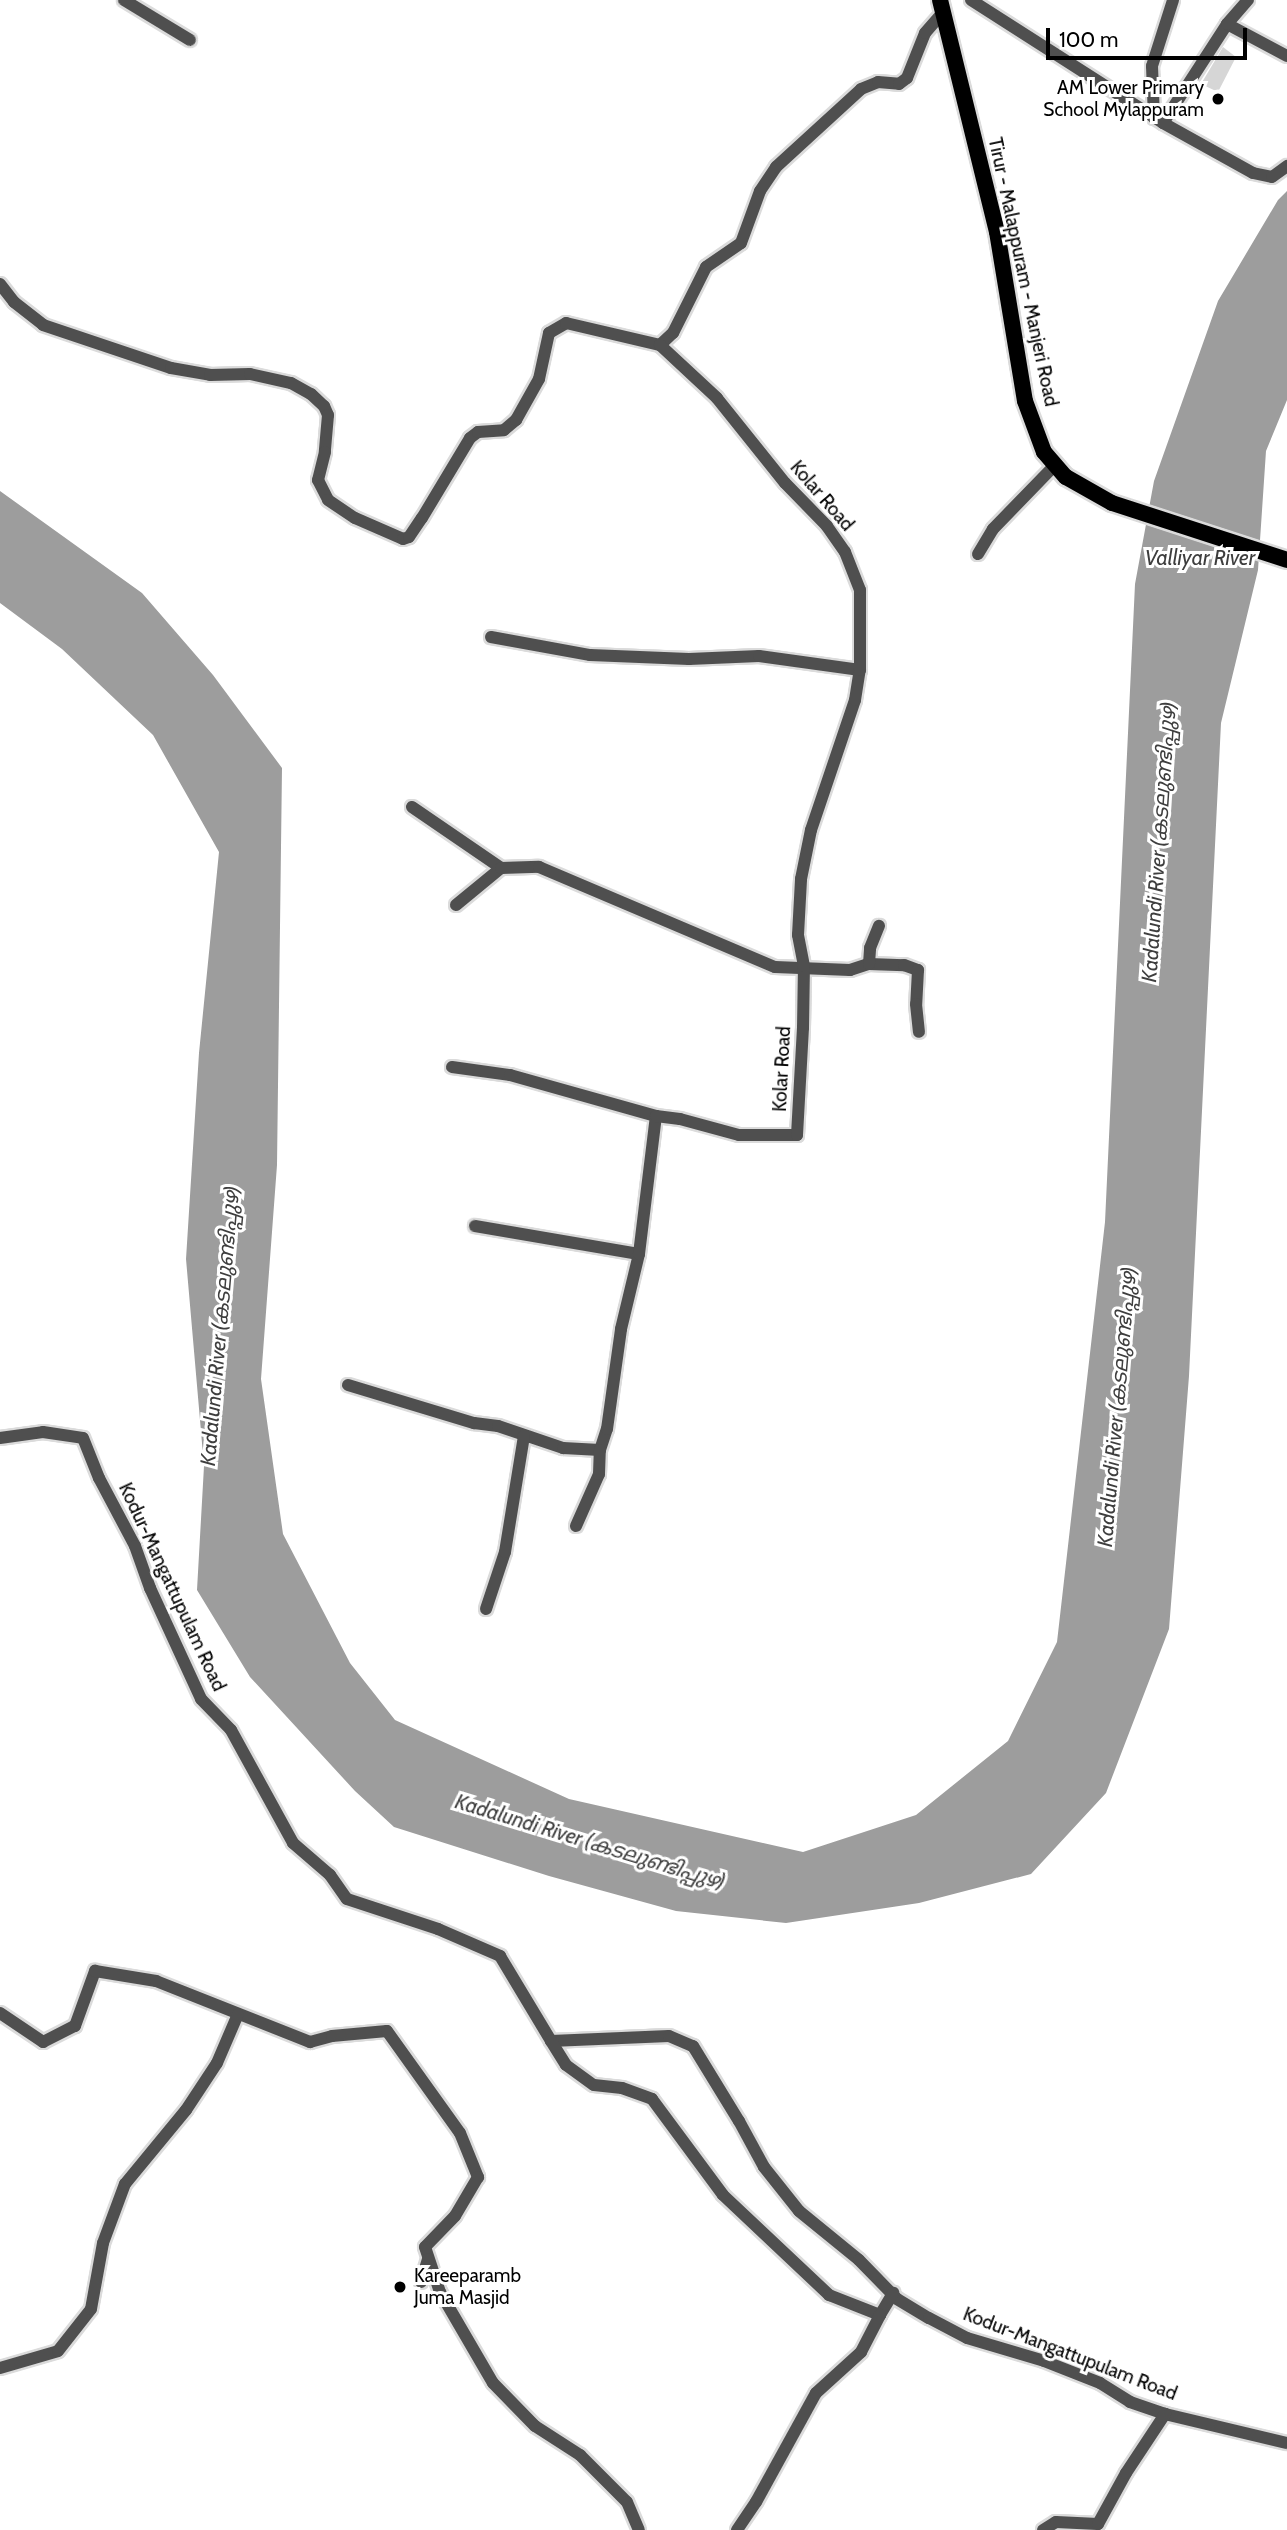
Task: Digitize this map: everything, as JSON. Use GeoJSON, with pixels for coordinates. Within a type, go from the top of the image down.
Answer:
{"type":"FeatureCollection","features":[{"type":"Feature","properties":{"kind":"main road","name":"Tirur - Malappuram - Manjeri Road"},"geometry":{"type":"LineString","coordinates":[[941,6],[997,232],[1025,401],[1044,452],[1066,477],[1112,503],[1287,560]]}},
{"type":"Feature","properties":{"kind":"street"},"geometry":{"type":"LineString","coordinates":[[124,0],[190,40]]}},
{"type":"Feature","properties":{"kind":"street"},"geometry":{"type":"LineString","coordinates":[[971,0],[1159,120],[1253,173],[1272,177],[1287,166]]}},
{"type":"Feature","properties":{"kind":"street"},"geometry":{"type":"LineString","coordinates":[[1159,120],[1152,66],[1172,0]]}},
{"type":"Feature","properties":{"kind":"street"},"geometry":{"type":"LineString","coordinates":[[1159,120],[1227,24],[1248,0]]}},
{"type":"Feature","properties":{"kind":"street"},"geometry":{"type":"LineString","coordinates":[[0,284],[14,302],[43,325],[171,368],[210,375],[250,374],[291,383],[311,394],[324,406],[328,415],[325,452],[318,480],[328,500],[355,517],[403,539],[409,537],[422,518],[470,438],[478,432],[504,430],[516,419],[539,379],[549,333],[556,327],[566,323],[660,345],[673,333],[706,267],[741,243],[760,191],[776,167],[861,89],[878,82],[899,84],[907,78],[925,33],[941,6]]}},
{"type":"Feature","properties":{"kind":"street"},"geometry":{"type":"LineString","coordinates":[[1227,24],[1287,56]]}},
{"type":"Feature","properties":{"kind":"street","name":"Kolar Road"},"geometry":{"type":"LineString","coordinates":[[656,1116],[680,1119],[739,1135],[797,1135],[804,966],[798,935],[801,879],[811,830],[855,699],[860,670],[860,590],[845,552],[827,526],[785,483],[717,398],[660,345]]}},
{"type":"Feature","properties":{"kind":"street"},"geometry":{"type":"LineString","coordinates":[[978,554],[993,530],[1055,465]]}},
{"type":"Feature","properties":{"kind":"street"},"geometry":{"type":"LineString","coordinates":[[491,637],[590,655],[677,659],[759,656],[860,670]]}},
{"type":"Feature","properties":{"kind":"street"},"geometry":{"type":"LineString","coordinates":[[412,807],[501,869]]}},
{"type":"Feature","properties":{"kind":"street"},"geometry":{"type":"LineString","coordinates":[[456,905],[501,869],[539,867],[775,967],[804,966],[850,971],[869,964],[887,962],[918,970],[916,1004],[919,1032]]}},
{"type":"Feature","properties":{"kind":"street"},"geometry":{"type":"LineString","coordinates":[[869,964],[870,948],[878,926]]}},
{"type":"Feature","properties":{"kind":"street"},"geometry":{"type":"LineString","coordinates":[[452,1067],[510,1075],[656,1116],[639,1254],[621,1329],[607,1429],[600,1450],[599,1474],[576,1526]]}},
{"type":"Feature","properties":{"kind":"street"},"geometry":{"type":"LineString","coordinates":[[475,1226],[639,1254]]}},
{"type":"Feature","properties":{"kind":"street"},"geometry":{"type":"LineString","coordinates":[[348,1385],[563,1448],[600,1450]]}},
{"type":"Feature","properties":{"kind":"street","name":"Kodur-Mangattupulam Road"},"geometry":{"type":"LineString","coordinates":[[0,1438],[43,1432],[83,1438],[99,1478],[135,1546],[150,1588],[201,1699],[231,1730],[293,1843],[330,1875],[347,1899],[438,1929],[500,1956],[551,2041],[669,2036],[692,2046],[764,2166],[799,2211],[859,2260],[892,2293],[929,2319],[967,2338],[1044,2361],[1100,2383],[1130,2402],[1165,2414],[1287,2443]]}},
{"type":"Feature","properties":{"kind":"street"},"geometry":{"type":"LineString","coordinates":[[486,1609],[505,1552],[524,1436]]}},
{"type":"Feature","properties":{"kind":"street"},"geometry":{"type":"LineString","coordinates":[[0,2013],[43,2042],[75,2026],[95,1971],[156,1981],[310,2042],[332,2036],[387,2031],[460,2133],[478,2177],[455,2216],[425,2247]]}},
{"type":"Feature","properties":{"kind":"street"},"geometry":{"type":"LineString","coordinates":[[0,2368],[58,2351],[91,2309],[103,2243],[125,2183],[186,2110],[217,2063],[239,2014]]}},
{"type":"Feature","properties":{"kind":"street"},"geometry":{"type":"LineString","coordinates":[[551,2041],[566,2064],[594,2085],[622,2088],[652,2099],[723,2195],[810,2280],[829,2295],[880,2315]]}},
{"type":"Feature","properties":{"kind":"street"},"geometry":{"type":"LineString","coordinates":[[421,2282],[428,2257],[425,2247]]}},
{"type":"Feature","properties":{"kind":"street"},"geometry":{"type":"LineString","coordinates":[[425,2247],[440,2292],[493,2383],[535,2426],[580,2455],[627,2502],[639,2530]]}},
{"type":"Feature","properties":{"kind":"street"},"geometry":{"type":"LineString","coordinates":[[737,2530],[757,2502],[816,2393],[861,2352],[892,2293]]}},
{"type":"Feature","properties":{"kind":"street"},"geometry":{"type":"LineString","coordinates":[[1043,2530],[1056,2522],[1098,2524],[1126,2473],[1165,2414]]}},
{"type":"Feature","properties":{"kind":"shaded area"},"geometry":{"type":"Polygon","coordinates":[[[1223,47],[1236,57],[1218,92],[1201,84],[1223,47]]]}},
{"type":"Feature","properties":{"kind":"water","name":"Valliyar River"},"geometry":{"type":"Polygon","coordinates":[[[1287,191],[1287,400],[1266,451],[1258,570],[1221,723],[1189,1376],[1169,1629],[1106,1793],[1031,1874],[919,1903],[786,1923],[676,1911],[549,1876],[394,1827],[355,1791],[250,1677],[197,1590],[204,1466],[186,1259],[199,1053],[219,852],[153,735],[62,649],[0,603],[0,491],[142,593],[213,675],[282,768],[277,1165],[261,1379],[283,1534],[350,1663],[395,1720],[569,1799],[803,1852],[916,1815],[1008,1741],[1057,1642],[1105,1222],[1135,584],[1154,481],[1218,301],[1278,200],[1287,191]]]}},
{"type":"Feature","properties":{"kind":"place","name":"AM Lower Primary School Mylappuram"},"geometry":{"type":"Point","coordinates":[1218,99]}},
{"type":"Feature","properties":{"kind":"place","name":"Kareeparamb Juma Masjid"},"geometry":{"type":"Point","coordinates":[400,2287]}},
{"type":"Feature","properties":{"kind":"water label","name":"Kadalundi River (കടലുണ്ടിപ്പുഴ)"},"geometry":{"type":"Point","coordinates":[1159,842]}},
{"type":"Feature","properties":{"kind":"water label","name":"Kadalundi River (കടലുണ്ടിപ്പുഴ)"},"geometry":{"type":"Point","coordinates":[220,1326]}},
{"type":"Feature","properties":{"kind":"water label","name":"Kadalundi River (കടലുണ്ടിപ്പുഴ)"},"geometry":{"type":"Point","coordinates":[1117,1407]}},
{"type":"Feature","properties":{"kind":"water label","name":"Kadalundi River (കടലുണ്ടിപ്പുഴ)"},"geometry":{"type":"Point","coordinates":[590,1842]}}]}
